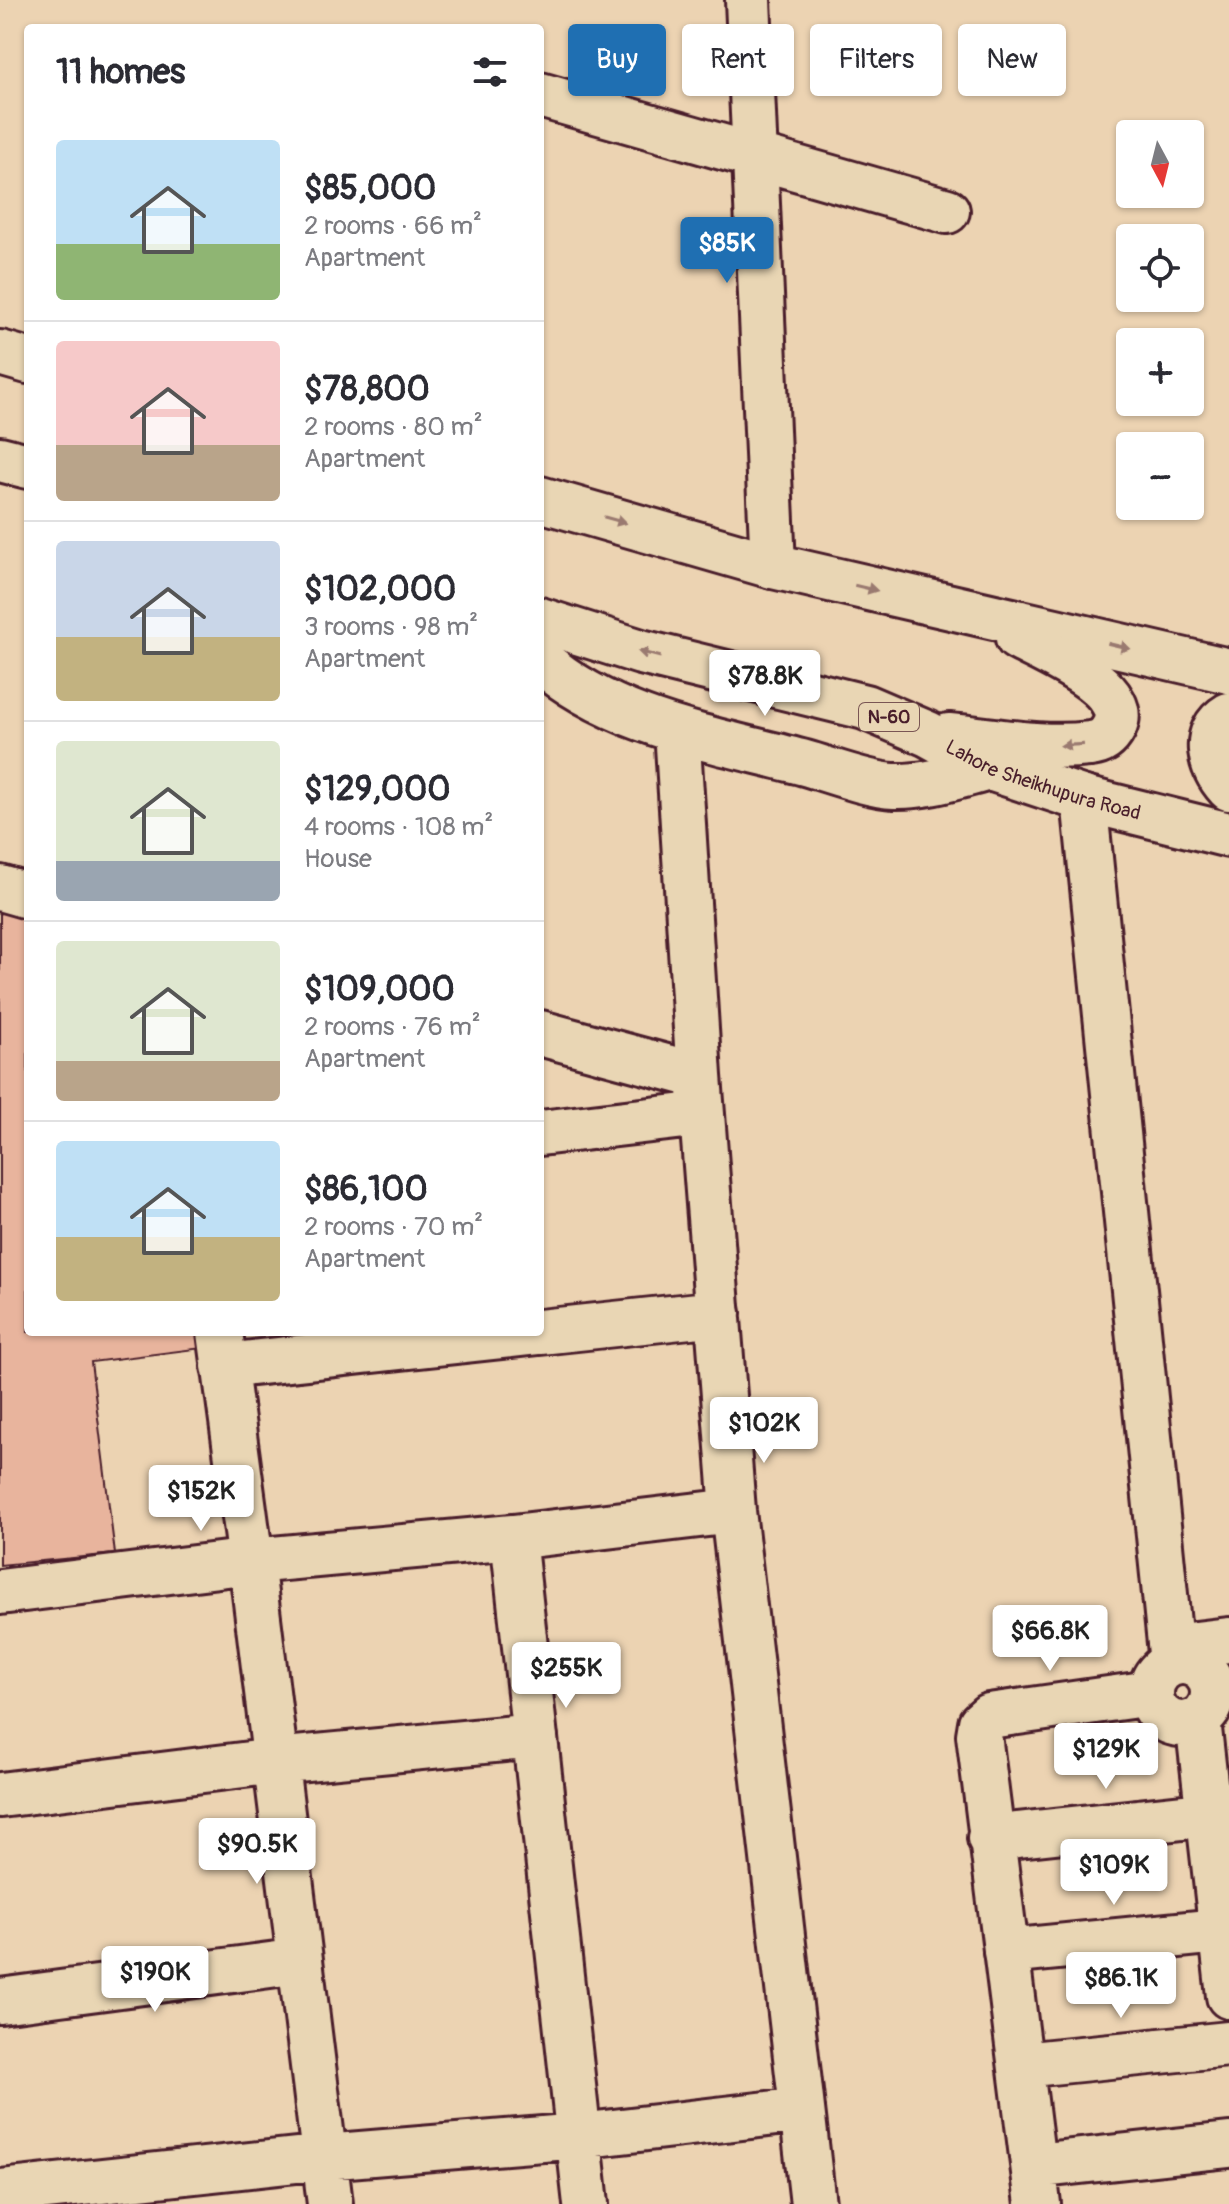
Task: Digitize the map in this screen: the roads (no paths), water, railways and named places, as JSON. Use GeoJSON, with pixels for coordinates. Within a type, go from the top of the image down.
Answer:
{"type":"FeatureCollection","features":[{"type":"Feature","properties":{"kind":"main road"},"geometry":{"type":"LineString","coordinates":[[748,0],[773,566]]}},
{"type":"Feature","properties":{"kind":"main road"},"geometry":{"type":"LineString","coordinates":[[544,96],[947,211]]}},
{"type":"Feature","properties":{"kind":"main road"},"geometry":{"type":"LineString","coordinates":[[0,353],[24,360]]}},
{"type":"Feature","properties":{"kind":"main road"},"geometry":{"type":"LineString","coordinates":[[0,459],[24,465]]}},
{"type":"Feature","properties":{"kind":"main road"},"geometry":{"type":"LineString","coordinates":[[544,500],[773,566],[1229,671]]}},
{"type":"Feature","properties":{"kind":"main road"},"geometry":{"type":"LineString","coordinates":[[928,734],[1058,746],[1094,744],[1108,737],[1116,723],[1115,705],[1107,691],[1079,671],[971,612]]}},
{"type":"Feature","properties":{"kind":"main road","name":"Lahore Sheikhupura Road"},"geometry":{"type":"LineString","coordinates":[[544,621],[641,652],[865,707],[928,734],[990,768],[1084,799],[1229,835]]}},
{"type":"Feature","properties":{"kind":"main road"},"geometry":{"type":"LineString","coordinates":[[544,664],[564,681],[609,706],[677,730],[892,786],[930,784],[990,768]]}},
{"type":"Feature","properties":{"kind":"main road"},"geometry":{"type":"LineString","coordinates":[[1229,715],[1216,726],[1211,741],[1211,759],[1218,775],[1229,788]]}},
{"type":"Feature","properties":{"kind":"main road"},"geometry":{"type":"LineString","coordinates":[[677,730],[700,1095],[733,1511],[813,2204]]}},
{"type":"Feature","properties":{"kind":"main road"},"geometry":{"type":"LineString","coordinates":[[1084,799],[1164,1668]]}},
{"type":"Feature","properties":{"kind":"main road"},"geometry":{"type":"LineString","coordinates":[[0,888],[24,895]]}},
{"type":"Feature","properties":{"kind":"main road"},"geometry":{"type":"LineString","coordinates":[[544,1035],[700,1095]]}},
{"type":"Feature","properties":{"kind":"main road"},"geometry":{"type":"LineString","coordinates":[[544,1132],[700,1095]]}},
{"type":"Feature","properties":{"kind":"main road"},"geometry":{"type":"LineString","coordinates":[[544,1332],[718,1313]]}},
{"type":"Feature","properties":{"kind":"main road"},"geometry":{"type":"LineString","coordinates":[[330,2204],[222,1349],[465,1336]]}},
{"type":"Feature","properties":{"kind":"main road"},"geometry":{"type":"LineString","coordinates":[[0,1592],[251,1561],[513,1537],[733,1511]]}},
{"type":"Feature","properties":{"kind":"main road"},"geometry":{"type":"LineString","coordinates":[[513,1537],[586,2204]]}},
{"type":"Feature","properties":{"kind":"main road"},"geometry":{"type":"LineString","coordinates":[[1164,1668],[1229,1640]]}},
{"type":"Feature","properties":{"kind":"main road"},"geometry":{"type":"LineString","coordinates":[[1229,1996],[1219,1813],[1198,1720],[1208,1711],[1213,1699],[1213,1686],[1207,1674],[1198,1666],[1185,1662],[989,1716],[981,1723],[979,1735],[990,1838],[1036,2185],[1229,2145]]}},
{"type":"Feature","properties":{"kind":"main road"},"geometry":{"type":"LineString","coordinates":[[0,1795],[275,1761],[535,1736]]}},
{"type":"Feature","properties":{"kind":"main road"},"geometry":{"type":"LineString","coordinates":[[990,1838],[1219,1813]]}},
{"type":"Feature","properties":{"kind":"main road"},"geometry":{"type":"LineString","coordinates":[[1006,1952],[1225,1930]]}},
{"type":"Feature","properties":{"kind":"main road"},"geometry":{"type":"LineString","coordinates":[[0,2001],[300,1961]]}},
{"type":"Feature","properties":{"kind":"main road"},"geometry":{"type":"LineString","coordinates":[[1021,2065],[1229,2044]]}},
{"type":"Feature","properties":{"kind":"main road"},"geometry":{"type":"LineString","coordinates":[[0,2192],[324,2157],[579,2136],[802,2110]]}}]}
